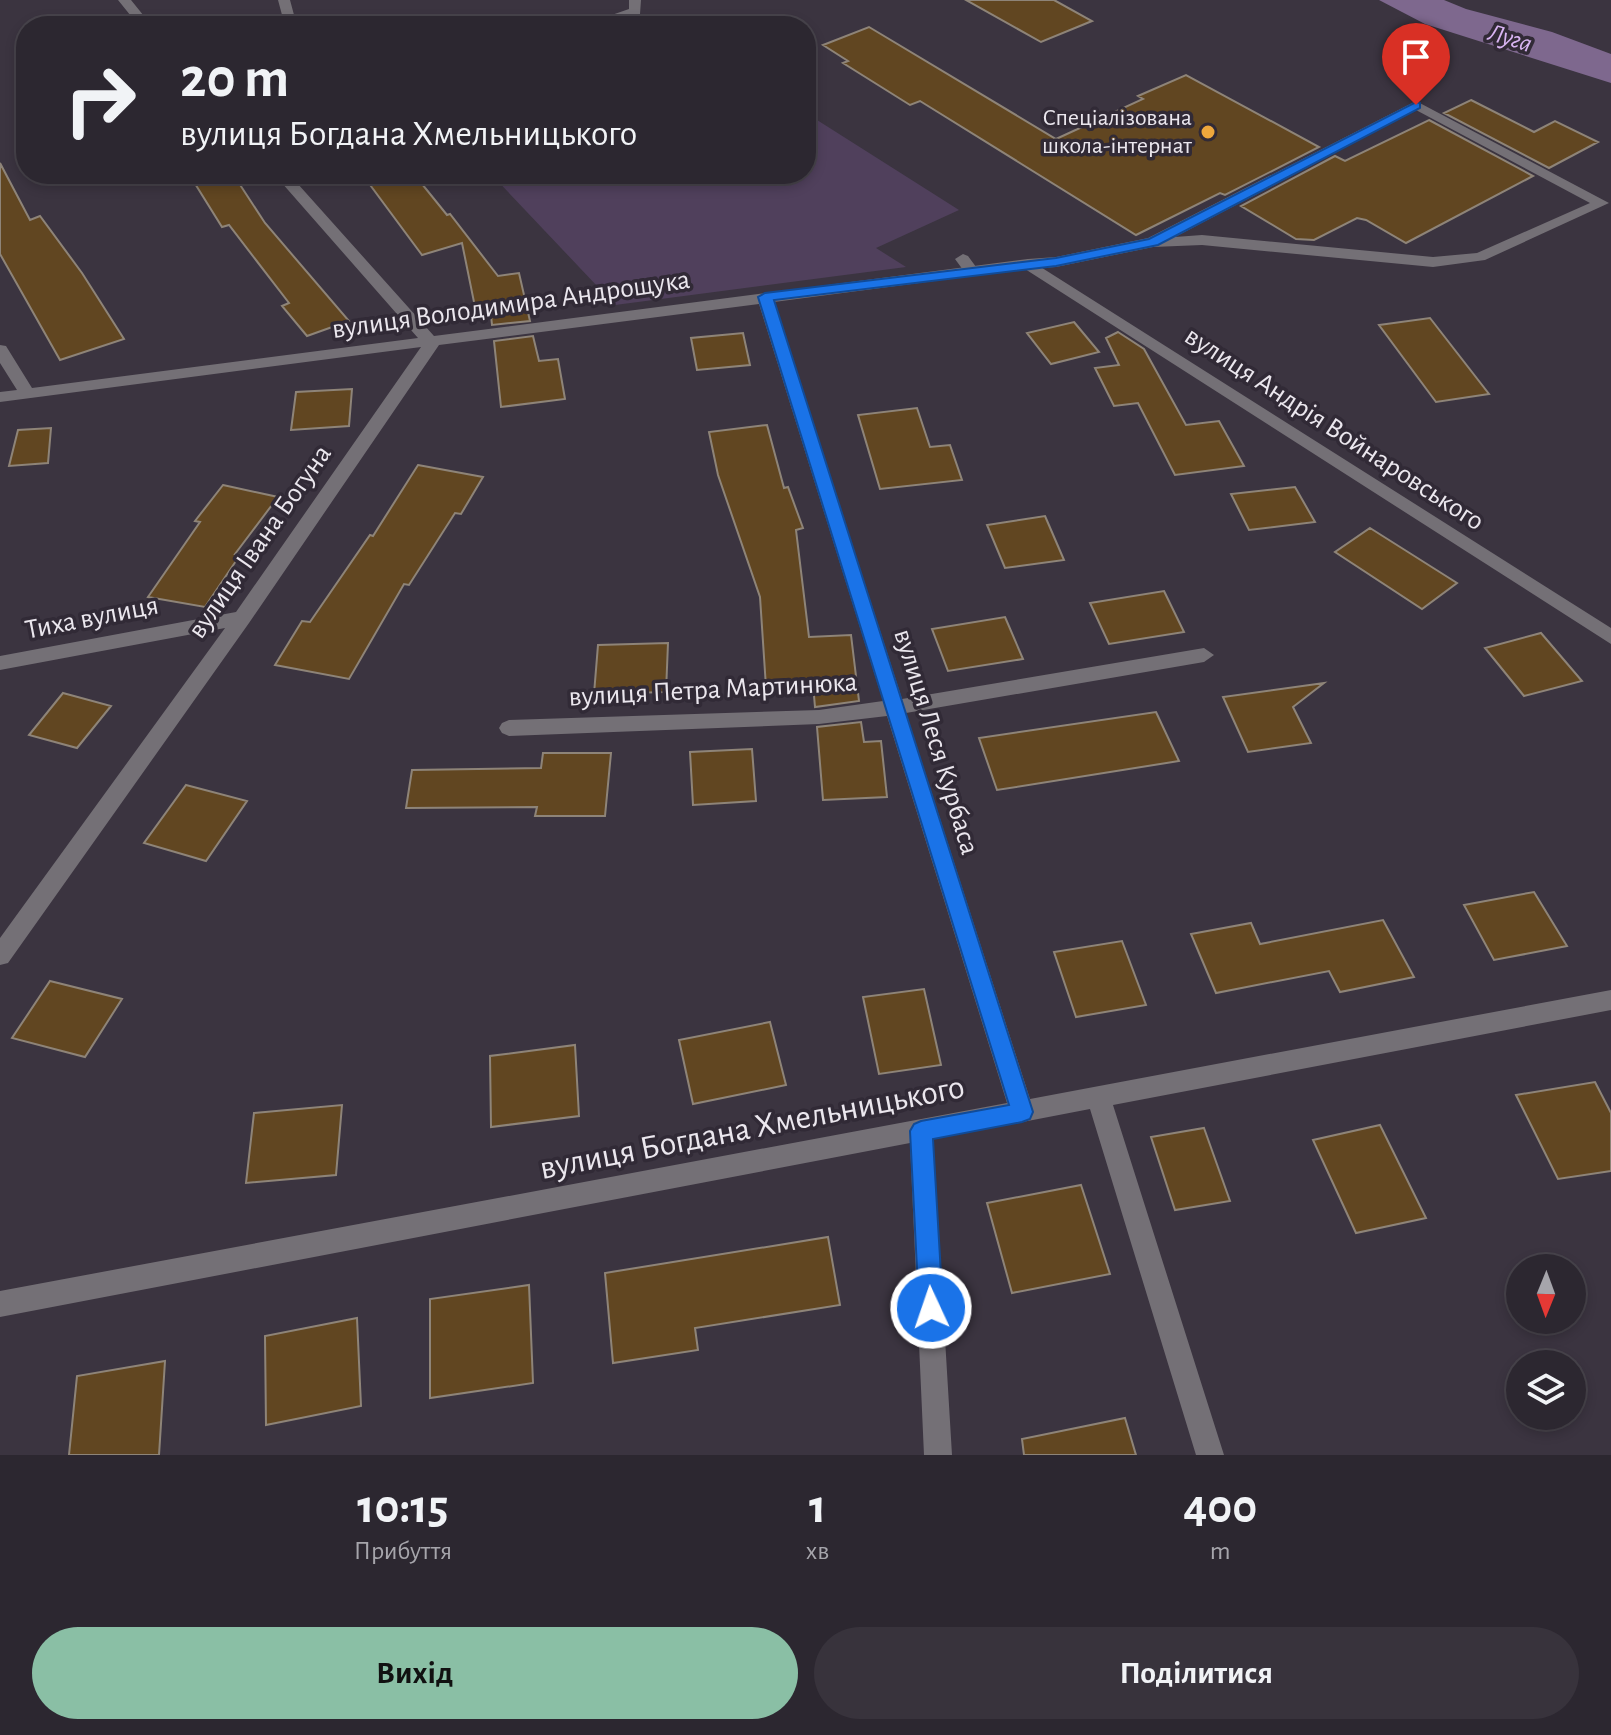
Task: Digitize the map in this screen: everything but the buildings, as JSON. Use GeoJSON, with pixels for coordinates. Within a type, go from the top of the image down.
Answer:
{"type":"FeatureCollection","features":[{"type":"Feature","properties":{"kind":"street"},"geometry":{"type":"LineString","coordinates":[[124,0],[138,16]]}},
{"type":"Feature","properties":{"kind":"street"},"geometry":{"type":"LineString","coordinates":[[619,16],[635,11],[635,0]]}},
{"type":"Feature","properties":{"kind":"street"},"geometry":{"type":"LineString","coordinates":[[1153,242],[1416,105],[1604,201]]}},
{"type":"Feature","properties":{"kind":"street"},"geometry":{"type":"LineString","coordinates":[[290,184],[432,344]]}},
{"type":"Feature","properties":{"kind":"street"},"geometry":{"type":"LineString","coordinates":[[1153,242],[1202,240],[1433,262],[1480,257],[1604,201]]}},
{"type":"Feature","properties":{"kind":"street","name":"вулиця Володимира Андрощука"},"geometry":{"type":"LineString","coordinates":[[0,397],[432,344],[967,265],[1056,262],[1153,242]]}},
{"type":"Feature","properties":{"kind":"street","name":"вулиця Андрія Войнаровського"},"geometry":{"type":"LineString","coordinates":[[1028,264],[1611,637]]}},
{"type":"Feature","properties":{"kind":"street","name":"вулиця Леся Курбаса"},"geometry":{"type":"LineString","coordinates":[[765,297],[897,707],[1022,1112]]}},
{"type":"Feature","properties":{"kind":"street","name":"вулиця Івана Богуна"},"geometry":{"type":"LineString","coordinates":[[0,956],[242,618],[432,344]]}},
{"type":"Feature","properties":{"kind":"street"},"geometry":{"type":"LineString","coordinates":[[0,350],[28,394]]}},
{"type":"Feature","properties":{"kind":"street","name":"Тиха вулиця"},"geometry":{"type":"LineString","coordinates":[[0,663],[242,618]]}},
{"type":"Feature","properties":{"kind":"street","name":"вулиця Петра Мартинюка"},"geometry":{"type":"LineString","coordinates":[[509,728],[819,717],[897,707],[1204,655]]}},
{"type":"Feature","properties":{"kind":"street","name":"вулиця Богдана Хмельницького"},"geometry":{"type":"LineString","coordinates":[[0,1304],[1610,1002]]}},
{"type":"Feature","properties":{"kind":"street"},"geometry":{"type":"LineString","coordinates":[[1099,1098],[1210,1455]]}},
{"type":"Feature","properties":{"kind":"street"},"geometry":{"type":"LineString","coordinates":[[921,1131],[938,1455]]}},
{"type":"Feature","properties":{"kind":"shaded area"},"geometry":{"type":"Polygon","coordinates":[[[816,119],[959,210],[876,248],[906,267],[615,305],[500,184],[816,184],[816,119]]]}},
{"type":"Feature","properties":{"kind":"water","name":"Луга"},"geometry":{"type":"Polygon","coordinates":[[[1379,0],[1444,0],[1552,32],[1611,54],[1611,83],[1425,24],[1379,0]]]}},
{"type":"Feature","properties":{"kind":"place","name":"Спеціалізована школа-інтернат"},"geometry":{"type":"Point","coordinates":[1208,132]}},
{"type":"Feature","properties":{"kind":"route"},"geometry":{"type":"LineString","coordinates":[[931,1308],[921,1131],[1022,1112],[897,707],[765,297],[1056,262],[1153,242],[1416,105]]}}]}
